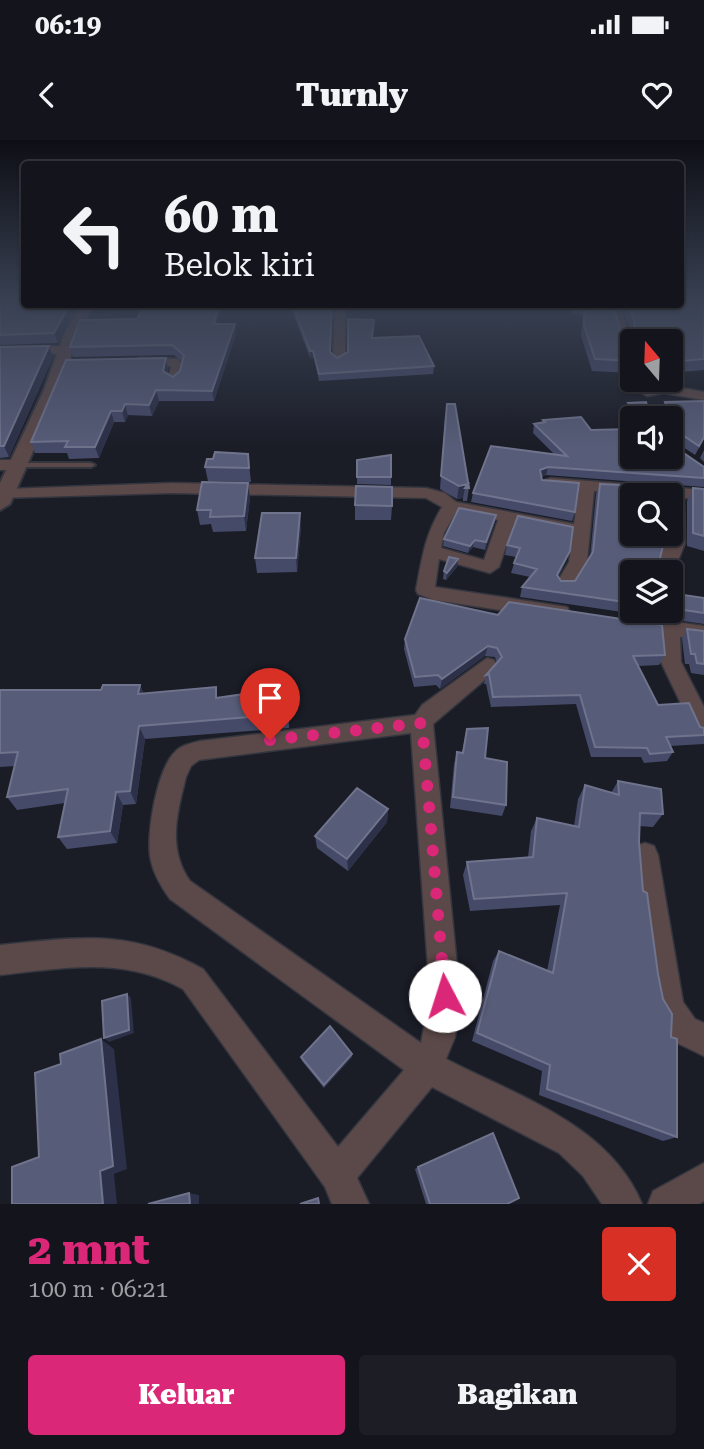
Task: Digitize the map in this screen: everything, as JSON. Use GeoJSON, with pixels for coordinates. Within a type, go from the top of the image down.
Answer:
{"type":"FeatureCollection","features":[{"type":"Feature","properties":{"kind":"street"},"geometry":{"type":"LineString","coordinates":[[66,350],[3,499],[172,488],[426,493],[439,496],[451,506],[581,531]]}},
{"type":"Feature","properties":{"kind":"street"},"geometry":{"type":"LineString","coordinates":[[339,350],[339,359]]}},
{"type":"Feature","properties":{"kind":"street"},"geometry":{"type":"LineString","coordinates":[[0,351],[63,357],[79,364]]}},
{"type":"Feature","properties":{"kind":"street"},"geometry":{"type":"LineString","coordinates":[[131,362],[174,362],[177,365],[174,381]]}},
{"type":"Feature","properties":{"kind":"street"},"geometry":{"type":"LineString","coordinates":[[681,392],[704,396]]}},
{"type":"Feature","properties":{"kind":"street"},"geometry":{"type":"LineString","coordinates":[[0,465],[19,465]]}},
{"type":"Feature","properties":{"kind":"street"},"geometry":{"type":"LineString","coordinates":[[546,483],[620,488]]}},
{"type":"Feature","properties":{"kind":"street"},"geometry":{"type":"LineString","coordinates":[[565,584],[578,562],[587,485]]}},
{"type":"Feature","properties":{"kind":"street"},"geometry":{"type":"LineString","coordinates":[[683,492],[704,495]]}},
{"type":"Feature","properties":{"kind":"street"},"geometry":{"type":"LineString","coordinates":[[451,506],[435,533],[430,551],[424,584],[428,592],[582,615]]}},
{"type":"Feature","properties":{"kind":"street"},"geometry":{"type":"LineString","coordinates":[[430,551],[490,567],[508,516]]}},
{"type":"Feature","properties":{"kind":"street"},"geometry":{"type":"LineString","coordinates":[[649,623],[704,634]]}},
{"type":"Feature","properties":{"kind":"street"},"geometry":{"type":"LineString","coordinates":[[669,628],[671,662],[704,729]]}},
{"type":"Feature","properties":{"kind":"street"},"geometry":{"type":"LineString","coordinates":[[8,961],[102,950],[149,956],[170,964],[193,979],[344,1189],[427,1067],[439,1037],[445,996],[422,723],[430,711],[487,666]]}},
{"type":"Feature","properties":{"kind":"street"},"geometry":{"type":"LineString","coordinates":[[422,723],[219,746],[188,755],[177,769],[163,836],[163,857],[180,890],[427,1067],[571,1141],[595,1164],[624,1204]]}},
{"type":"Feature","properties":{"kind":"street"},"geometry":{"type":"LineString","coordinates":[[645,855],[669,1008],[684,1030],[704,1040]]}},
{"type":"Feature","properties":{"kind":"street"},"geometry":{"type":"LineString","coordinates":[[666,1204],[704,1181]]}},
{"type":"Feature","properties":{"kind":"lane"},"geometry":{"type":"LineString","coordinates":[[19,465],[92,465]]}},
{"type":"Feature","properties":{"kind":"building"},"geometry":{"type":"Polygon","coordinates":[[[0,350],[47,350],[4,446],[0,446],[0,350]]]}},
{"type":"Feature","properties":{"kind":"building"},"geometry":{"type":"Polygon","coordinates":[[[178,350],[226,350],[212,391],[156,390],[149,405],[125,404],[122,411],[111,411],[95,447],[65,447],[68,441],[31,442],[66,360],[166,358],[163,371],[173,377],[180,371],[184,355],[178,350]]]}},
{"type":"Feature","properties":{"kind":"building"},"geometry":{"type":"Polygon","coordinates":[[[330,350],[337,358],[348,350],[426,350],[434,366],[319,374],[313,351],[310,351],[330,350]]]}},
{"type":"Feature","properties":{"kind":"building"},"geometry":{"type":"Polygon","coordinates":[[[592,350],[620,350],[620,360],[595,359],[592,350]]]}},
{"type":"Feature","properties":{"kind":"building"},"geometry":{"type":"Polygon","coordinates":[[[683,350],[704,350],[704,359],[683,361],[683,350]]]}},
{"type":"Feature","properties":{"kind":"building"},"geometry":{"type":"Polygon","coordinates":[[[704,401],[704,437],[699,446],[683,435],[683,406],[667,406],[665,402],[704,401]]]}},
{"type":"Feature","properties":{"kind":"building"},"geometry":{"type":"Polygon","coordinates":[[[646,402],[647,406],[630,406],[628,403],[646,402]]]}},
{"type":"Feature","properties":{"kind":"building"},"geometry":{"type":"Polygon","coordinates":[[[447,404],[455,404],[469,488],[465,488],[468,484],[459,486],[441,476],[447,404]]]}},
{"type":"Feature","properties":{"kind":"building"},"geometry":{"type":"Polygon","coordinates":[[[581,417],[591,430],[620,429],[620,469],[683,469],[683,453],[704,467],[704,478],[548,467],[540,470],[542,480],[579,483],[575,512],[473,493],[491,446],[567,456],[534,424],[545,422],[543,420],[581,417]]]}},
{"type":"Feature","properties":{"kind":"building"},"geometry":{"type":"Polygon","coordinates":[[[215,452],[248,454],[249,468],[205,467],[207,459],[213,459],[215,452]]]}},
{"type":"Feature","properties":{"kind":"building"},"geometry":{"type":"Polygon","coordinates":[[[391,455],[391,477],[357,477],[357,460],[391,455]]]}},
{"type":"Feature","properties":{"kind":"building"},"geometry":{"type":"Polygon","coordinates":[[[202,482],[248,483],[244,516],[210,517],[211,510],[197,510],[202,482]]]}},
{"type":"Feature","properties":{"kind":"building"},"geometry":{"type":"Polygon","coordinates":[[[600,484],[620,485],[620,546],[663,546],[660,560],[620,560],[620,601],[522,587],[537,569],[514,563],[520,548],[507,545],[518,516],[573,527],[570,551],[557,575],[561,581],[575,581],[593,552],[600,484]]]}},
{"type":"Feature","properties":{"kind":"building"},"geometry":{"type":"Polygon","coordinates":[[[356,486],[392,487],[392,506],[355,505],[356,486]]]}},
{"type":"Feature","properties":{"kind":"building"},"geometry":{"type":"Polygon","coordinates":[[[693,488],[704,489],[704,536],[693,533],[693,488]]]}},
{"type":"Feature","properties":{"kind":"building"},"geometry":{"type":"Polygon","coordinates":[[[459,508],[496,515],[486,542],[475,540],[470,546],[444,539],[459,508]]]}},
{"type":"Feature","properties":{"kind":"building"},"geometry":{"type":"Polygon","coordinates":[[[262,513],[300,513],[296,558],[255,558],[262,513]]]}},
{"type":"Feature","properties":{"kind":"building"},"geometry":{"type":"Polygon","coordinates":[[[449,557],[458,559],[447,573],[444,571],[449,557]]]}},
{"type":"Feature","properties":{"kind":"building"},"geometry":{"type":"Polygon","coordinates":[[[683,595],[704,598],[704,613],[683,610],[683,595]]]}},
{"type":"Feature","properties":{"kind":"building"},"geometry":{"type":"Polygon","coordinates":[[[420,598],[498,615],[509,602],[620,619],[620,623],[662,625],[665,655],[633,656],[658,705],[689,703],[700,727],[704,728],[704,735],[666,737],[673,752],[650,754],[647,748],[595,747],[580,695],[493,697],[489,674],[486,675],[502,657],[497,648],[488,646],[442,679],[438,675],[415,677],[405,639],[420,598]]]}},
{"type":"Feature","properties":{"kind":"building"},"geometry":{"type":"Polygon","coordinates":[[[687,629],[704,631],[704,664],[697,663],[695,654],[691,654],[687,629]]]}},
{"type":"Feature","properties":{"kind":"building"},"geometry":{"type":"Polygon","coordinates":[[[103,685],[140,685],[138,694],[216,687],[216,698],[286,688],[288,714],[139,726],[130,791],[116,792],[110,831],[58,837],[68,789],[7,797],[18,752],[0,753],[0,690],[101,690],[103,685]]]}},
{"type":"Feature","properties":{"kind":"building"},"geometry":{"type":"Polygon","coordinates":[[[488,728],[485,758],[507,762],[506,805],[453,797],[457,752],[463,753],[467,729],[488,728]]]}},
{"type":"Feature","properties":{"kind":"building"},"geometry":{"type":"Polygon","coordinates":[[[618,781],[661,789],[663,814],[640,813],[639,842],[643,891],[647,893],[658,974],[663,999],[672,1014],[671,1037],[677,1039],[677,1137],[547,1089],[550,1065],[477,1033],[499,951],[553,973],[567,893],[474,899],[467,862],[533,857],[537,818],[579,827],[585,785],[619,795],[618,781]]]}},
{"type":"Feature","properties":{"kind":"building"},"geometry":{"type":"Polygon","coordinates":[[[357,788],[388,809],[347,859],[315,836],[357,788]]]}},
{"type":"Feature","properties":{"kind":"building"},"geometry":{"type":"Polygon","coordinates":[[[127,994],[129,1030],[104,1038],[102,1001],[127,994]]]}},
{"type":"Feature","properties":{"kind":"building"},"geometry":{"type":"Polygon","coordinates":[[[330,1026],[352,1054],[324,1085],[301,1057],[330,1026]]]}},
{"type":"Feature","properties":{"kind":"building"},"geometry":{"type":"Polygon","coordinates":[[[101,1039],[113,1166],[100,1171],[103,1204],[12,1204],[12,1167],[39,1157],[35,1073],[61,1064],[60,1054],[101,1039]]]}},
{"type":"Feature","properties":{"kind":"building"},"geometry":{"type":"Polygon","coordinates":[[[493,1133],[519,1198],[507,1204],[430,1204],[418,1167],[493,1133]]]}},
{"type":"Feature","properties":{"kind":"building"},"geometry":{"type":"Polygon","coordinates":[[[189,1193],[190,1204],[148,1204],[189,1193]]]}},
{"type":"Feature","properties":{"kind":"building"},"geometry":{"type":"Polygon","coordinates":[[[318,1198],[319,1204],[300,1204],[318,1198]]]}},
{"type":"Feature","properties":{"kind":"route"},"geometry":{"type":"LineString","coordinates":[[270,740],[422,723],[445,996]]}}]}
